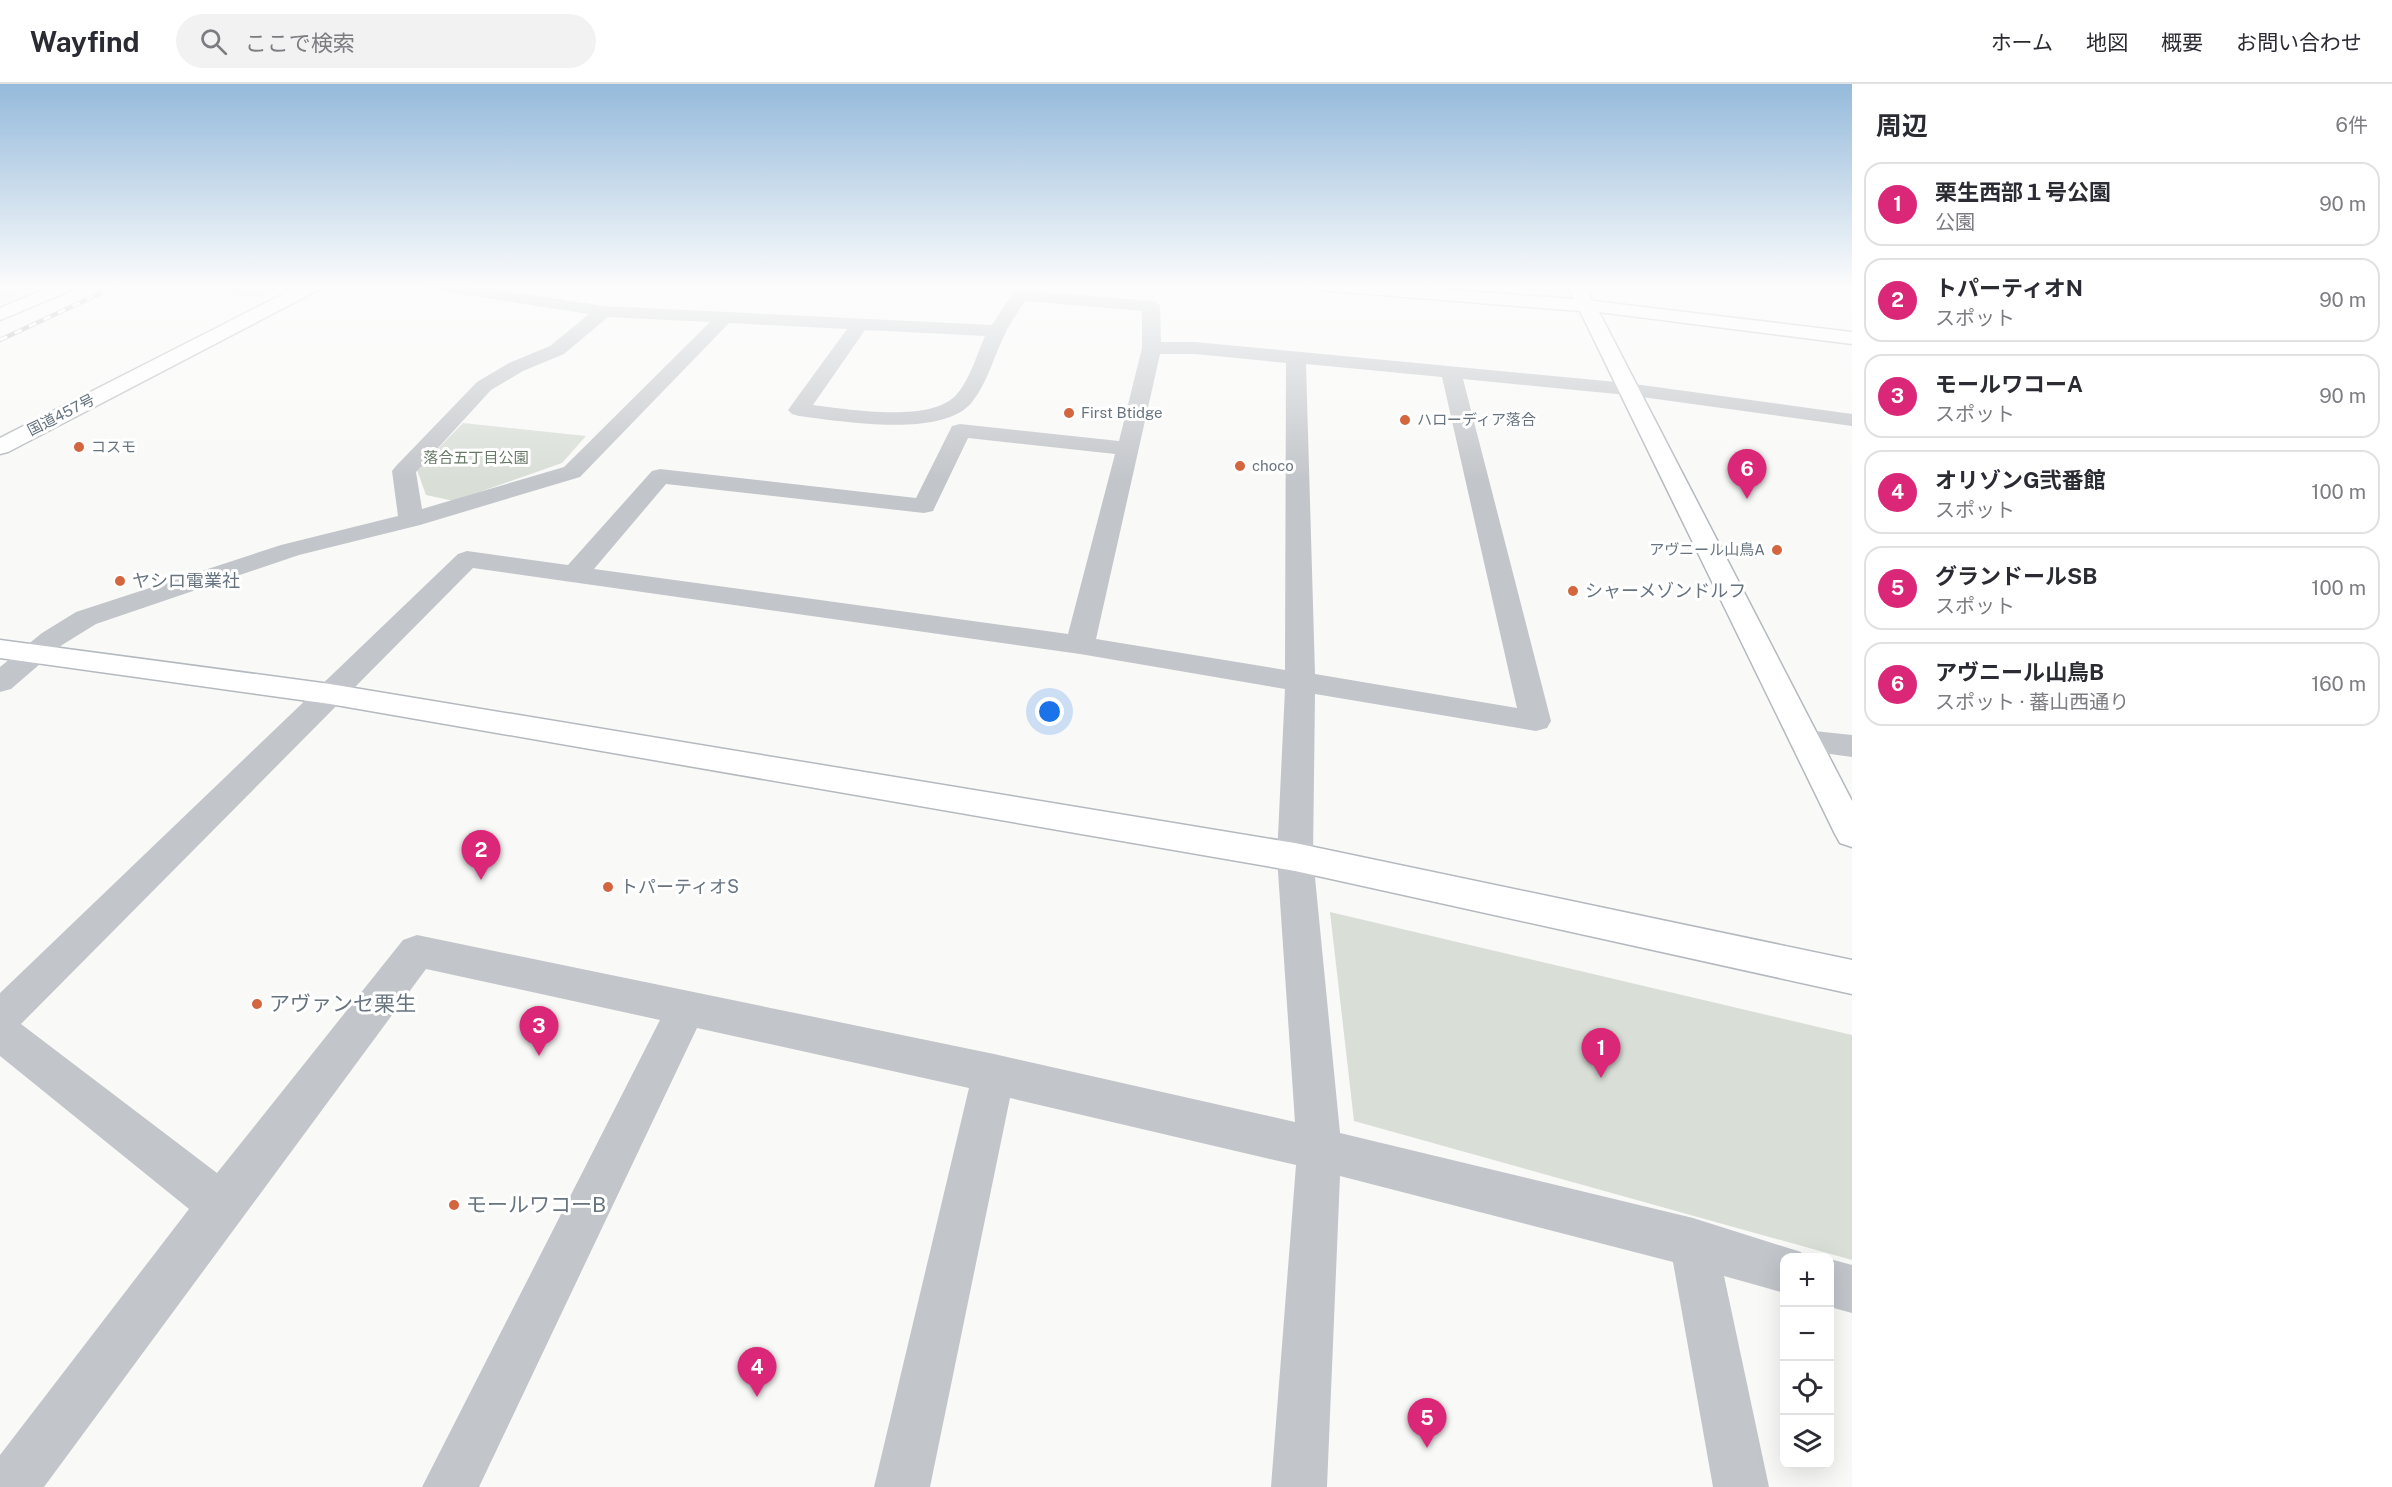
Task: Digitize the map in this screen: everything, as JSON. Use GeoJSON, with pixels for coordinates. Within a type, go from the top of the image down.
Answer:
{"type":"FeatureCollection","features":[{"type":"Feature","properties":{"kind":"main road","name":"国道457号"},"geometry":{"type":"LineString","coordinates":[[0,447],[187,350]]}},
{"type":"Feature","properties":{"kind":"main road"},"geometry":{"type":"LineString","coordinates":[[1608,350],[1852,834]]}},
{"type":"Feature","properties":{"kind":"main road"},"geometry":{"type":"LineString","coordinates":[[0,649],[330,694],[1295,857],[1852,976]]}},
{"type":"Feature","properties":{"kind":"street"},"geometry":{"type":"LineString","coordinates":[[411,520],[404,471],[484,386],[516,367],[556,350]]}},
{"type":"Feature","properties":{"kind":"street"},"geometry":{"type":"LineString","coordinates":[[0,682],[52,639],[86,618],[290,550],[411,520],[572,472],[692,350]]}},
{"type":"Feature","properties":{"kind":"street"},"geometry":{"type":"LineString","coordinates":[[841,350],[799,410],[897,420],[934,414],[963,400],[987,350]]}},
{"type":"Feature","properties":{"kind":"street"},"geometry":{"type":"LineString","coordinates":[[1080,645],[1151,350]]}},
{"type":"Feature","properties":{"kind":"street"},"geometry":{"type":"LineString","coordinates":[[1220,350],[1627,389],[1852,420]]}},
{"type":"Feature","properties":{"kind":"street"},"geometry":{"type":"LineString","coordinates":[[1296,358],[1300,682],[1295,857],[1319,1149],[1299,1487]]}},
{"type":"Feature","properties":{"kind":"street"},"geometry":{"type":"LineString","coordinates":[[0,1019],[467,559],[1080,645],[1536,721],[1450,372]]}},
{"type":"Feature","properties":{"kind":"street"},"geometry":{"type":"LineString","coordinates":[[575,574],[660,476],[924,506],[960,431],[1126,448]]}},
{"type":"Feature","properties":{"kind":"street"},"geometry":{"type":"LineString","coordinates":[[1805,741],[1852,746]]}},
{"type":"Feature","properties":{"kind":"street"},"geometry":{"type":"LineString","coordinates":[[10,1487],[221,1205],[417,951],[994,1073],[1319,1149],[1693,1242],[1780,1268]]}},
{"type":"Feature","properties":{"kind":"street"},"geometry":{"type":"LineString","coordinates":[[450,1487],[686,1008]]}},
{"type":"Feature","properties":{"kind":"street"},"geometry":{"type":"LineString","coordinates":[[0,1032],[221,1205]]}},
{"type":"Feature","properties":{"kind":"street"},"geometry":{"type":"LineString","coordinates":[[902,1487],[994,1073]]}},
{"type":"Feature","properties":{"kind":"street"},"geometry":{"type":"LineString","coordinates":[[1693,1242],[1741,1487]]}},
{"type":"Feature","properties":{"kind":"street"},"geometry":{"type":"LineString","coordinates":[[1834,1284],[1852,1289]]}},
{"type":"Feature","properties":{"kind":"green space","name":"落合五丁目公園"},"geometry":{"type":"Polygon","coordinates":[[[463,423],[586,436],[562,463],[454,501],[426,495],[417,470],[463,423]]]}},
{"type":"Feature","properties":{"kind":"green space"},"geometry":{"type":"Polygon","coordinates":[[[1330,912],[1852,1035],[1852,1260],[1834,1255],[1834,1253],[1827,1253],[1354,1121],[1330,912]]]}},
{"type":"Feature","properties":{"kind":"place","name":"First Btidge"},"geometry":{"type":"Point","coordinates":[1069,413]}},
{"type":"Feature","properties":{"kind":"place","name":"ハローディア落合"},"geometry":{"type":"Point","coordinates":[1405,420]}},
{"type":"Feature","properties":{"kind":"place","name":"コスモ"},"geometry":{"type":"Point","coordinates":[79,447]}},
{"type":"Feature","properties":{"kind":"place","name":"choco"},"geometry":{"type":"Point","coordinates":[1240,466]}},
{"type":"Feature","properties":{"kind":"place","name":"アヴニール山鳥B"},"geometry":{"type":"Point","coordinates":[1747,499]}},
{"type":"Feature","properties":{"kind":"place","name":"アヴニール山鳥A"},"geometry":{"type":"Point","coordinates":[1777,550]}},
{"type":"Feature","properties":{"kind":"place","name":"ヤシロ電業社"},"geometry":{"type":"Point","coordinates":[120,581]}},
{"type":"Feature","properties":{"kind":"place","name":"シャーメゾンドルフ"},"geometry":{"type":"Point","coordinates":[1573,591]}},
{"type":"Feature","properties":{"kind":"place","name":"トパーティオN"},"geometry":{"type":"Point","coordinates":[481,880]}},
{"type":"Feature","properties":{"kind":"place","name":"トパーティオS"},"geometry":{"type":"Point","coordinates":[608,887]}},
{"type":"Feature","properties":{"kind":"place","name":"アヴァンセ栗生"},"geometry":{"type":"Point","coordinates":[257,1004]}},
{"type":"Feature","properties":{"kind":"place","name":"モールワコーA"},"geometry":{"type":"Point","coordinates":[539,1056]}},
{"type":"Feature","properties":{"kind":"place","name":"栗生西部１号公園"},"geometry":{"type":"Point","coordinates":[1601,1078]}},
{"type":"Feature","properties":{"kind":"place","name":"モールワコーB"},"geometry":{"type":"Point","coordinates":[454,1205]}},
{"type":"Feature","properties":{"kind":"place","name":"オリゾンG弐番館"},"geometry":{"type":"Point","coordinates":[757,1397]}},
{"type":"Feature","properties":{"kind":"place","name":"グランドールSB"},"geometry":{"type":"Point","coordinates":[1427,1448]}}]}
